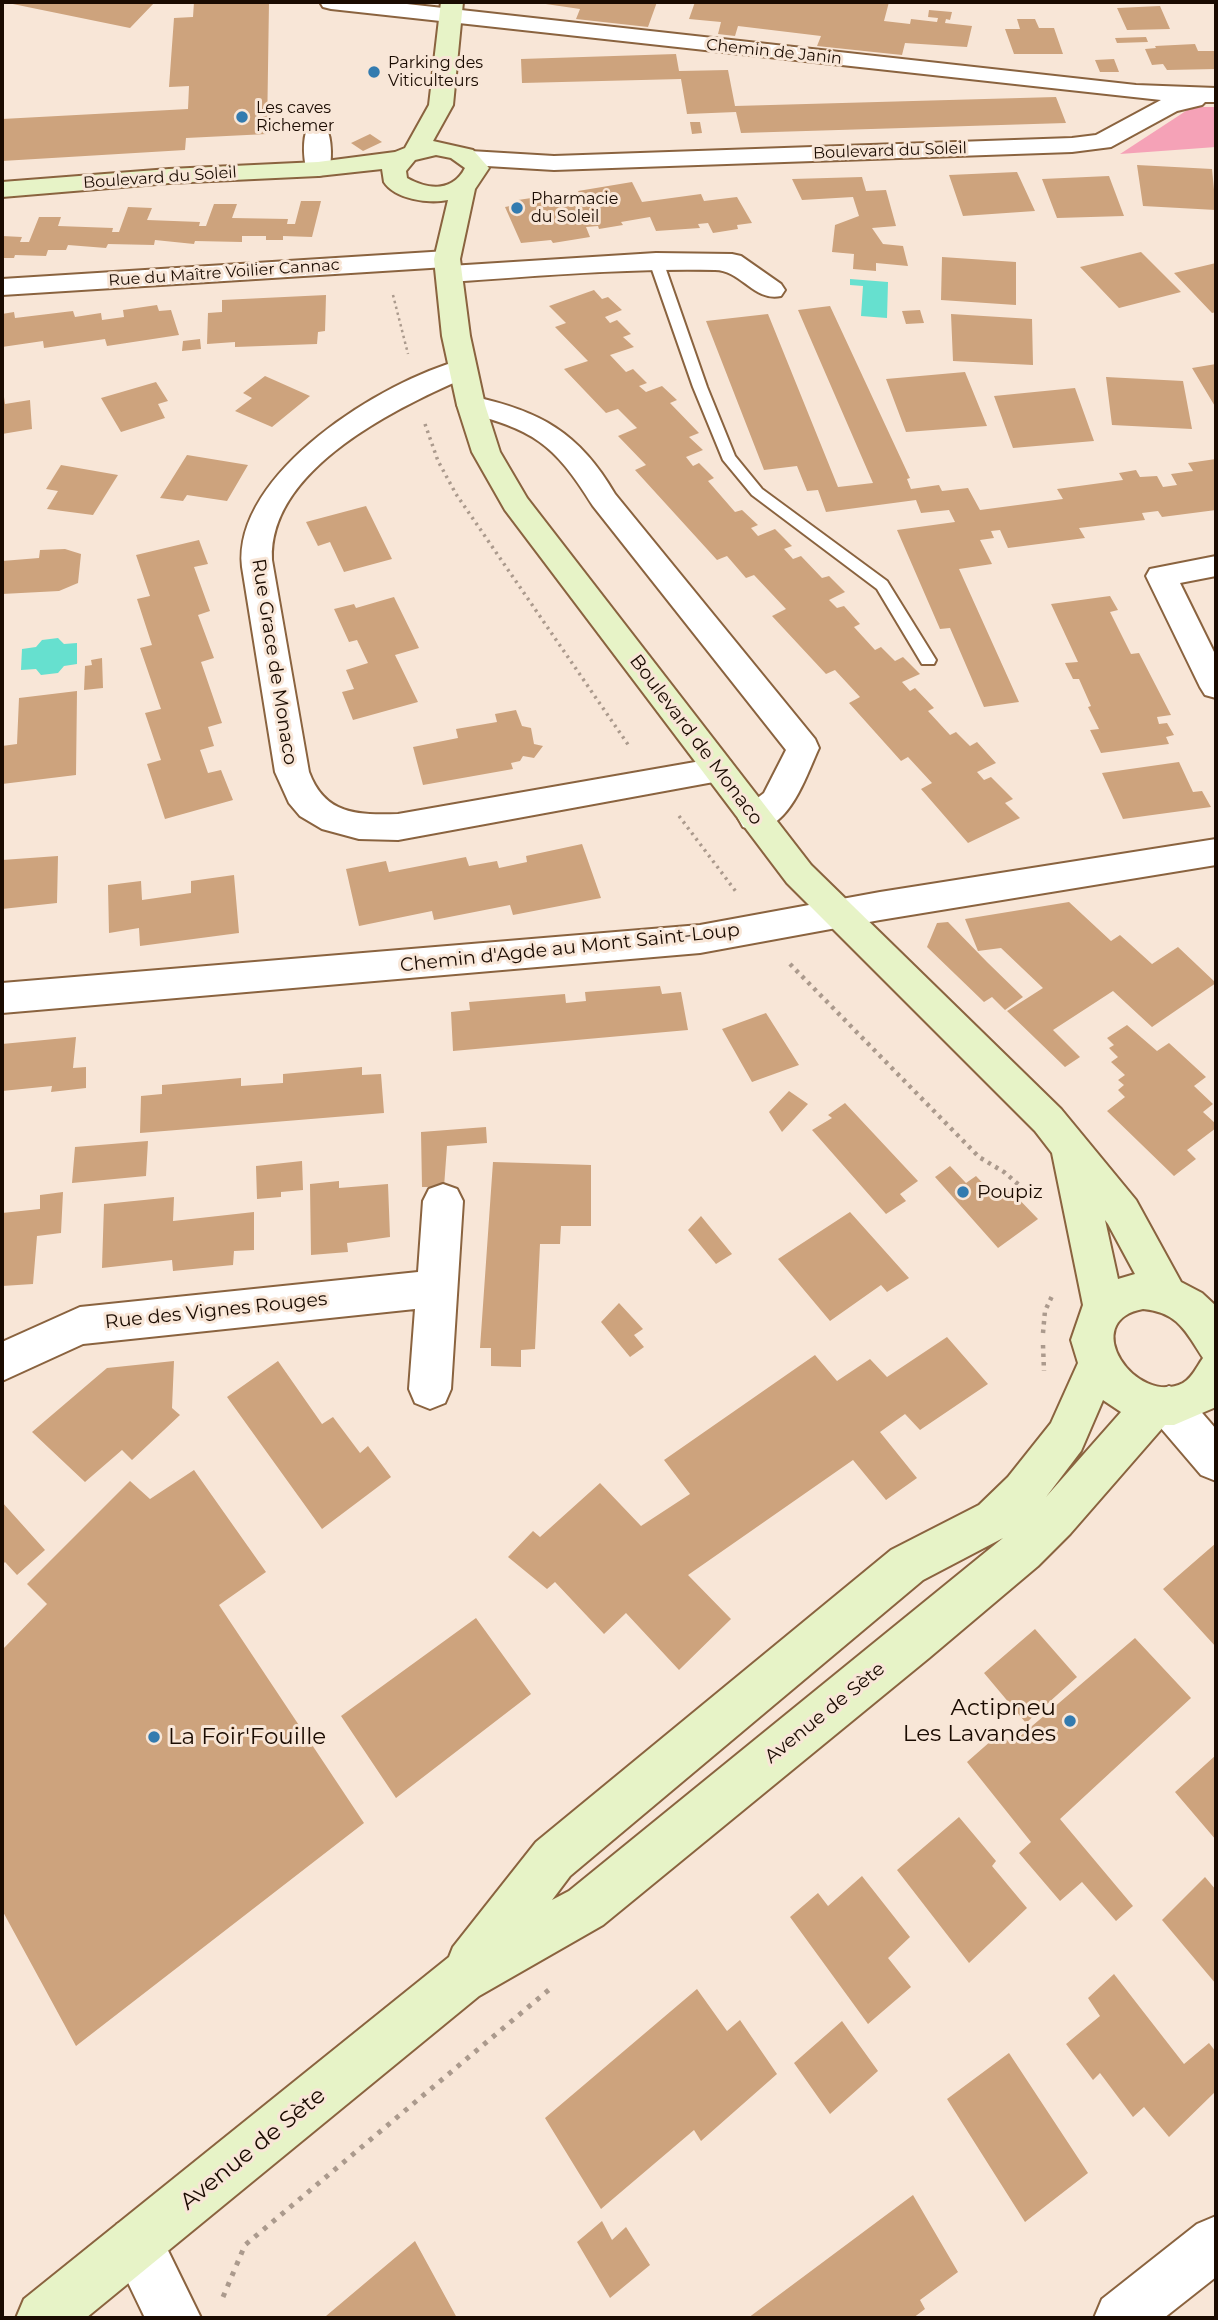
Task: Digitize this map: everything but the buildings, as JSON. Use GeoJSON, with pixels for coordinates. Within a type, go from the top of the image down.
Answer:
{"type":"FeatureCollection","features":[{"type":"Feature","properties":{"kind":"main road"},"geometry":{"type":"LineString","coordinates":[[406,171],[441,106],[451,9]]}},
{"type":"Feature","properties":{"kind":"main road"},"geometry":{"type":"LineString","coordinates":[[441,106],[466,169]]}},
{"type":"Feature","properties":{"kind":"main road"},"geometry":{"type":"LineString","coordinates":[[406,171],[436,148],[466,169]]}},
{"type":"Feature","properties":{"kind":"main road","name":"Boulevard du Soleil"},"geometry":{"type":"LineString","coordinates":[[2,190],[169,176],[318,169],[406,171]]}},
{"type":"Feature","properties":{"kind":"main road"},"geometry":{"type":"LineString","coordinates":[[406,171],[439,195],[466,169]]}},
{"type":"Feature","properties":{"kind":"main road","name":"Boulevard de Monaco"},"geometry":{"type":"LineString","coordinates":[[448,266],[466,169]]}},
{"type":"Feature","properties":{"kind":"main road","name":"Boulevard de Monaco"},"geometry":{"type":"LineString","coordinates":[[406,171],[448,266],[462,369],[486,452],[515,503],[799,874],[1048,1120],[1190,1300],[1216,1344]]}},
{"type":"Feature","properties":{"kind":"main road","name":"Boulevard de Monaco"},"geometry":{"type":"LineString","coordinates":[[1070,1147],[1104,1308]]}},
{"type":"Feature","properties":{"kind":"main road"},"geometry":{"type":"LineString","coordinates":[[1190,1300],[1149,1291],[1116,1298],[1104,1308],[1096,1320],[1093,1334],[1098,1364],[1107,1379],[1120,1391],[1136,1401],[1162,1406],[1189,1402],[1204,1393],[1215,1379],[1216,1372]]}},
{"type":"Feature","properties":{"kind":"main road","name":"Avenue de Sète"},"geometry":{"type":"LineString","coordinates":[[461,1978],[553,1859],[907,1565],[994,1520],[1023,1492],[1066,1437],[1098,1364]]}},
{"type":"Feature","properties":{"kind":"main road","name":"Avenue de Sète"},"geometry":{"type":"LineString","coordinates":[[43,2318],[461,1978],[586,1908],[1022,1551],[1162,1406]]}},
{"type":"Feature","properties":{"kind":"street","name":"Chemin de Janin"},"geometry":{"type":"LineString","coordinates":[[331,2],[451,9],[1136,92],[1216,96]]}},
{"type":"Feature","properties":{"kind":"street","name":"Boulevard du Soleil"},"geometry":{"type":"LineString","coordinates":[[466,169],[554,163],[1072,145],[1102,142],[1170,105],[1216,96]]}},
{"type":"Feature","properties":{"kind":"street"},"geometry":{"type":"LineString","coordinates":[[317,134],[318,169]]}},
{"type":"Feature","properties":{"kind":"street","name":"Rue du Maître Voilier Cannac"},"geometry":{"type":"LineString","coordinates":[[2,287],[385,263],[448,266],[656,261],[732,262],[772,290]]}},
{"type":"Feature","properties":{"kind":"street","name":"Rue Grace de Monaco"},"geometry":{"type":"LineString","coordinates":[[462,369],[416,386],[352,426],[303,464],[266,511],[256,548],[292,772],[303,797],[326,817],[360,828],[398,827],[718,770]]}},
{"type":"Feature","properties":{"kind":"street"},"geometry":{"type":"LineString","coordinates":[[471,405],[500,410],[537,427],[576,456],[603,499],[803,748],[777,801],[755,818]]}},
{"type":"Feature","properties":{"kind":"street"},"geometry":{"type":"LineString","coordinates":[[1216,566],[1161,576],[1216,687]]}},
{"type":"Feature","properties":{"kind":"street","name":"Chemin d'Agde au Mont Saint-Loup"},"geometry":{"type":"LineString","coordinates":[[2,998],[700,939],[1216,852]]}},
{"type":"Feature","properties":{"kind":"street"},"geometry":{"type":"LineString","coordinates":[[430,1388],[443,1201]]}},
{"type":"Feature","properties":{"kind":"street","name":"Rue des Vignes Rouges"},"geometry":{"type":"LineString","coordinates":[[2,1362],[80,1326],[437,1288]]}},
{"type":"Feature","properties":{"kind":"street"},"geometry":{"type":"LineString","coordinates":[[1162,1406],[1216,1461]]}},
{"type":"Feature","properties":{"kind":"street"},"geometry":{"type":"LineString","coordinates":[[136,2243],[174,2318]]}},
{"type":"Feature","properties":{"kind":"street"},"geometry":{"type":"LineString","coordinates":[[1121,2318],[1216,2243]]}},
{"type":"Feature","properties":{"kind":"lane"},"geometry":{"type":"LineString","coordinates":[[656,261],[700,387],[728,457],[757,492],[882,585],[928,660]]}},
{"type":"Feature","properties":{"kind":"path"},"geometry":{"type":"LineString","coordinates":[[385,263],[429,443],[440,470],[653,782],[784,958],[979,1157],[1004,1172],[1040,1205]]}},
{"type":"Feature","properties":{"kind":"path"},"geometry":{"type":"LineString","coordinates":[[1045,1375],[1042,1350],[1045,1311],[1055,1291]]}},
{"type":"Feature","properties":{"kind":"path"},"geometry":{"type":"LineString","coordinates":[[226,2306],[222,2295],[245,2245],[563,1978]]}},
{"type":"Feature","properties":{"kind":"shaded area"},"geometry":{"type":"Polygon","coordinates":[[[1192,107],[1216,107],[1216,147],[1120,154],[1192,107]]]}},
{"type":"Feature","properties":{"kind":"water"},"geometry":{"type":"Polygon","coordinates":[[[850,279],[888,282],[887,318],[861,316],[863,286],[850,285],[850,279]]]}},
{"type":"Feature","properties":{"kind":"water"},"geometry":{"type":"Polygon","coordinates":[[[58,638],[64,644],[77,643],[77,664],[64,666],[58,673],[41,675],[36,669],[21,670],[22,649],[36,647],[42,640],[58,638]]]}},
{"type":"Feature","properties":{"kind":"place","name":"Parking des Viticulteurs"},"geometry":{"type":"Point","coordinates":[374,72]}},
{"type":"Feature","properties":{"kind":"place","name":"Les caves Richemer"},"geometry":{"type":"Point","coordinates":[242,117]}},
{"type":"Feature","properties":{"kind":"place","name":"Pharmacie du Soleil"},"geometry":{"type":"Point","coordinates":[517,208]}},
{"type":"Feature","properties":{"kind":"place","name":"Poupiz"},"geometry":{"type":"Point","coordinates":[963,1192]}},
{"type":"Feature","properties":{"kind":"place","name":"Actipneu Les Lavandes"},"geometry":{"type":"Point","coordinates":[1070,1721]}},
{"type":"Feature","properties":{"kind":"place","name":"La Foir'Fouille"},"geometry":{"type":"Point","coordinates":[154,1737]}}]}
